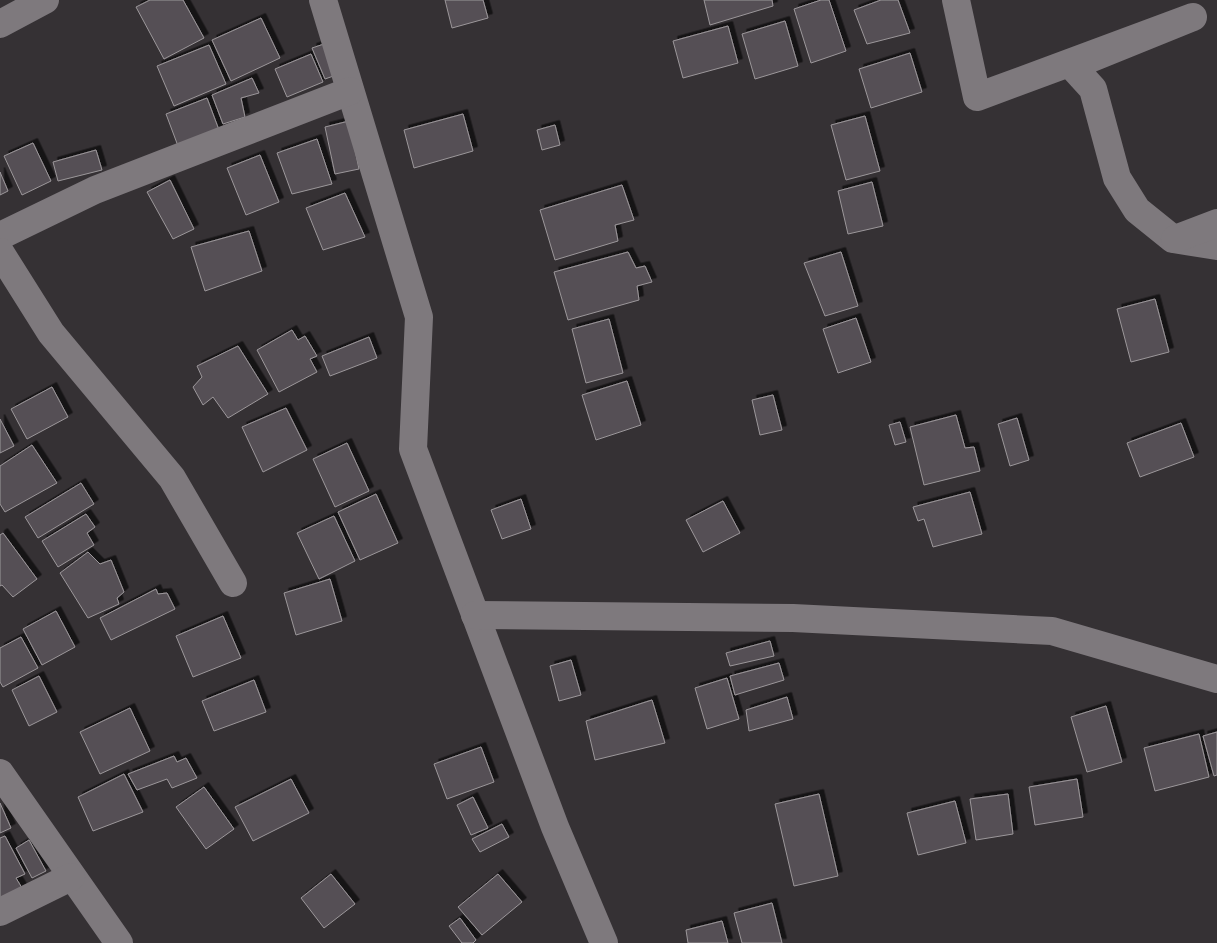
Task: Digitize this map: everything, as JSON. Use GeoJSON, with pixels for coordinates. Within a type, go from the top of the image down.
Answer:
{"type":"FeatureCollection","features":[{"type":"Feature","properties":{"kind":"street"},"geometry":{"type":"LineString","coordinates":[[0,24],[46,0]]}},
{"type":"Feature","properties":{"kind":"street"},"geometry":{"type":"LineString","coordinates":[[323,0],[419,317],[413,449],[555,827],[604,943]]}},
{"type":"Feature","properties":{"kind":"street"},"geometry":{"type":"LineString","coordinates":[[956,0],[977,97],[1193,17],[1072,66],[1093,89],[1117,178],[1137,210],[1173,239],[1217,246]]}},
{"type":"Feature","properties":{"kind":"street"},"geometry":{"type":"LineString","coordinates":[[0,236],[95,190],[350,91]]}},
{"type":"Feature","properties":{"kind":"street"},"geometry":{"type":"LineString","coordinates":[[1173,239],[1217,223]]}},
{"type":"Feature","properties":{"kind":"street"},"geometry":{"type":"LineString","coordinates":[[0,252],[51,333],[172,478],[233,583]]}},
{"type":"Feature","properties":{"kind":"street"},"geometry":{"type":"LineString","coordinates":[[475,615],[793,618],[1052,631],[1217,679]]}},
{"type":"Feature","properties":{"kind":"street"},"geometry":{"type":"LineString","coordinates":[[0,773],[119,943]]}},
{"type":"Feature","properties":{"kind":"street"},"geometry":{"type":"LineString","coordinates":[[0,912],[71,877]]}},
{"type":"Feature","properties":{"kind":"building"},"geometry":{"type":"Polygon","coordinates":[[[150,0],[183,0],[204,38],[164,59],[136,7],[150,0]]]}},
{"type":"Feature","properties":{"kind":"building"},"geometry":{"type":"Polygon","coordinates":[[[445,0],[483,0],[488,18],[452,28],[445,0]]]}},
{"type":"Feature","properties":{"kind":"building"},"geometry":{"type":"Polygon","coordinates":[[[704,0],[772,0],[773,6],[710,25],[704,0]]]}},
{"type":"Feature","properties":{"kind":"building"},"geometry":{"type":"Polygon","coordinates":[[[821,0],[829,0],[846,51],[811,63],[794,9],[821,0]]]}},
{"type":"Feature","properties":{"kind":"building"},"geometry":{"type":"Polygon","coordinates":[[[881,0],[898,0],[910,33],[867,44],[854,10],[881,0]]]}},
{"type":"Feature","properties":{"kind":"building"},"geometry":{"type":"Polygon","coordinates":[[[261,18],[280,58],[231,81],[212,40],[261,18]]]}},
{"type":"Feature","properties":{"kind":"building"},"geometry":{"type":"Polygon","coordinates":[[[785,21],[798,66],[755,79],[742,34],[785,21]]]}},
{"type":"Feature","properties":{"kind":"building"},"geometry":{"type":"Polygon","coordinates":[[[728,26],[738,63],[683,78],[673,41],[728,26]]]}},
{"type":"Feature","properties":{"kind":"building"},"geometry":{"type":"Polygon","coordinates":[[[327,43],[339,74],[325,79],[312,48],[327,43]]]}},
{"type":"Feature","properties":{"kind":"building"},"geometry":{"type":"Polygon","coordinates":[[[209,45],[226,84],[174,106],[157,66],[209,45]]]}},
{"type":"Feature","properties":{"kind":"building"},"geometry":{"type":"Polygon","coordinates":[[[910,53],[922,92],[871,108],[859,69],[910,53]]]}},
{"type":"Feature","properties":{"kind":"building"},"geometry":{"type":"Polygon","coordinates":[[[311,54],[323,82],[287,97],[275,69],[311,54]]]}},
{"type":"Feature","properties":{"kind":"building"},"geometry":{"type":"Polygon","coordinates":[[[252,78],[259,93],[241,98],[245,117],[223,124],[212,95],[252,78]]]}},
{"type":"Feature","properties":{"kind":"building"},"geometry":{"type":"Polygon","coordinates":[[[207,98],[219,130],[178,146],[166,114],[207,98]]]}},
{"type":"Feature","properties":{"kind":"building"},"geometry":{"type":"Polygon","coordinates":[[[463,114],[473,151],[414,168],[404,130],[463,114]]]}},
{"type":"Feature","properties":{"kind":"building"},"geometry":{"type":"Polygon","coordinates":[[[865,116],[880,171],[846,180],[831,125],[865,116]]]}},
{"type":"Feature","properties":{"kind":"building"},"geometry":{"type":"Polygon","coordinates":[[[349,121],[359,169],[335,174],[325,127],[349,121]]]}},
{"type":"Feature","properties":{"kind":"building"},"geometry":{"type":"Polygon","coordinates":[[[555,125],[560,145],[542,150],[537,130],[555,125]]]}},
{"type":"Feature","properties":{"kind":"building"},"geometry":{"type":"Polygon","coordinates":[[[317,139],[332,184],[292,194],[277,153],[317,139]]]}},
{"type":"Feature","properties":{"kind":"building"},"geometry":{"type":"Polygon","coordinates":[[[33,143],[51,181],[22,195],[4,156],[33,143]]]}},
{"type":"Feature","properties":{"kind":"building"},"geometry":{"type":"Polygon","coordinates":[[[96,150],[102,170],[58,181],[53,162],[96,150]]]}},
{"type":"Feature","properties":{"kind":"building"},"geometry":{"type":"Polygon","coordinates":[[[260,155],[279,202],[246,215],[227,168],[260,155]]]}},
{"type":"Feature","properties":{"kind":"building"},"geometry":{"type":"Polygon","coordinates":[[[0,172],[8,191],[0,195],[0,172]]]}},
{"type":"Feature","properties":{"kind":"building"},"geometry":{"type":"Polygon","coordinates":[[[170,180],[194,229],[173,239],[147,192],[170,180]]]}},
{"type":"Feature","properties":{"kind":"building"},"geometry":{"type":"Polygon","coordinates":[[[872,182],[883,226],[848,234],[838,191],[872,182]]]}},
{"type":"Feature","properties":{"kind":"building"},"geometry":{"type":"Polygon","coordinates":[[[622,185],[634,220],[615,225],[618,241],[555,260],[540,210],[622,185]]]}},
{"type":"Feature","properties":{"kind":"building"},"geometry":{"type":"Polygon","coordinates":[[[345,193],[365,237],[323,250],[306,208],[345,193]]]}},
{"type":"Feature","properties":{"kind":"building"},"geometry":{"type":"Polygon","coordinates":[[[249,231],[262,271],[205,291],[191,247],[249,231]]]}},
{"type":"Feature","properties":{"kind":"building"},"geometry":{"type":"Polygon","coordinates":[[[628,252],[636,268],[645,266],[652,282],[637,286],[639,300],[568,320],[554,272],[628,252]]]}},
{"type":"Feature","properties":{"kind":"building"},"geometry":{"type":"Polygon","coordinates":[[[841,252],[858,306],[825,316],[804,263],[841,252]]]}},
{"type":"Feature","properties":{"kind":"building"},"geometry":{"type":"Polygon","coordinates":[[[1155,299],[1169,352],[1131,362],[1117,309],[1155,299]]]}},
{"type":"Feature","properties":{"kind":"building"},"geometry":{"type":"Polygon","coordinates":[[[856,318],[871,362],[838,373],[823,329],[856,318]]]}},
{"type":"Feature","properties":{"kind":"building"},"geometry":{"type":"Polygon","coordinates":[[[609,319],[623,373],[586,383],[572,329],[609,319]]]}},
{"type":"Feature","properties":{"kind":"building"},"geometry":{"type":"Polygon","coordinates":[[[292,330],[298,340],[305,336],[317,356],[310,359],[317,372],[279,392],[257,350],[292,330]]]}},
{"type":"Feature","properties":{"kind":"building"},"geometry":{"type":"Polygon","coordinates":[[[369,337],[377,358],[330,376],[322,356],[369,337]]]}},
{"type":"Feature","properties":{"kind":"building"},"geometry":{"type":"Polygon","coordinates":[[[238,346],[268,394],[228,418],[213,397],[203,405],[193,387],[202,377],[197,366],[238,346]]]}},
{"type":"Feature","properties":{"kind":"building"},"geometry":{"type":"Polygon","coordinates":[[[627,381],[641,425],[596,440],[582,395],[627,381]]]}},
{"type":"Feature","properties":{"kind":"building"},"geometry":{"type":"Polygon","coordinates":[[[52,387],[68,417],[27,439],[11,409],[52,387]]]}},
{"type":"Feature","properties":{"kind":"building"},"geometry":{"type":"Polygon","coordinates":[[[773,395],[782,430],[760,435],[752,400],[773,395]]]}},
{"type":"Feature","properties":{"kind":"building"},"geometry":{"type":"Polygon","coordinates":[[[286,408],[307,450],[263,472],[242,427],[286,408]]]}},
{"type":"Feature","properties":{"kind":"building"},"geometry":{"type":"Polygon","coordinates":[[[956,415],[965,448],[974,447],[980,471],[924,485],[910,427],[956,415]]]}},
{"type":"Feature","properties":{"kind":"building"},"geometry":{"type":"Polygon","coordinates":[[[1017,418],[1029,460],[1010,466],[998,424],[1017,418]]]}},
{"type":"Feature","properties":{"kind":"building"},"geometry":{"type":"Polygon","coordinates":[[[0,419],[14,446],[0,453],[0,419]]]}},
{"type":"Feature","properties":{"kind":"building"},"geometry":{"type":"Polygon","coordinates":[[[900,422],[906,442],[895,445],[889,425],[900,422]]]}},
{"type":"Feature","properties":{"kind":"building"},"geometry":{"type":"Polygon","coordinates":[[[1181,423],[1194,457],[1140,477],[1127,443],[1181,423]]]}},
{"type":"Feature","properties":{"kind":"building"},"geometry":{"type":"Polygon","coordinates":[[[347,443],[369,491],[335,507],[313,459],[347,443]]]}},
{"type":"Feature","properties":{"kind":"building"},"geometry":{"type":"Polygon","coordinates":[[[32,445],[57,483],[5,512],[0,504],[0,466],[32,445]]]}},
{"type":"Feature","properties":{"kind":"building"},"geometry":{"type":"Polygon","coordinates":[[[81,483],[94,504],[38,538],[25,517],[81,483]]]}},
{"type":"Feature","properties":{"kind":"building"},"geometry":{"type":"Polygon","coordinates":[[[970,492],[982,534],[933,547],[924,519],[918,521],[913,507],[970,492]]]}},
{"type":"Feature","properties":{"kind":"building"},"geometry":{"type":"Polygon","coordinates":[[[376,494],[398,543],[360,560],[338,512],[376,494]]]}},
{"type":"Feature","properties":{"kind":"building"},"geometry":{"type":"Polygon","coordinates":[[[521,499],[531,529],[502,539],[491,510],[521,499]]]}},
{"type":"Feature","properties":{"kind":"building"},"geometry":{"type":"Polygon","coordinates":[[[723,501],[740,533],[703,552],[686,520],[723,501]]]}},
{"type":"Feature","properties":{"kind":"building"},"geometry":{"type":"Polygon","coordinates":[[[86,514],[95,527],[87,533],[94,545],[58,567],[42,541],[86,514]]]}},
{"type":"Feature","properties":{"kind":"building"},"geometry":{"type":"Polygon","coordinates":[[[334,516],[355,561],[319,579],[297,533],[334,516]]]}},
{"type":"Feature","properties":{"kind":"building"},"geometry":{"type":"Polygon","coordinates":[[[3,533],[37,579],[13,597],[2,585],[0,586],[0,535],[3,533]]]}},
{"type":"Feature","properties":{"kind":"building"},"geometry":{"type":"Polygon","coordinates":[[[88,552],[100,564],[111,560],[124,592],[117,598],[119,604],[88,618],[60,573],[88,552]]]}},
{"type":"Feature","properties":{"kind":"building"},"geometry":{"type":"Polygon","coordinates":[[[330,579],[342,621],[296,635],[284,593],[330,579]]]}},
{"type":"Feature","properties":{"kind":"building"},"geometry":{"type":"Polygon","coordinates":[[[156,589],[158,594],[167,593],[175,609],[111,640],[100,618],[156,589]]]}},
{"type":"Feature","properties":{"kind":"building"},"geometry":{"type":"Polygon","coordinates":[[[56,611],[75,647],[42,665],[23,629],[56,611]]]}},
{"type":"Feature","properties":{"kind":"building"},"geometry":{"type":"Polygon","coordinates":[[[223,616],[241,658],[193,677],[176,636],[223,616]]]}},
{"type":"Feature","properties":{"kind":"building"},"geometry":{"type":"Polygon","coordinates":[[[21,637],[38,668],[3,687],[0,682],[0,648],[21,637]]]}},
{"type":"Feature","properties":{"kind":"building"},"geometry":{"type":"Polygon","coordinates":[[[770,641],[774,656],[730,666],[726,653],[770,641]]]}},
{"type":"Feature","properties":{"kind":"building"},"geometry":{"type":"Polygon","coordinates":[[[571,660],[581,695],[559,701],[550,666],[571,660]]]}},
{"type":"Feature","properties":{"kind":"building"},"geometry":{"type":"Polygon","coordinates":[[[779,663],[784,680],[735,695],[730,676],[779,663]]]}},
{"type":"Feature","properties":{"kind":"building"},"geometry":{"type":"Polygon","coordinates":[[[39,676],[57,712],[29,726],[12,690],[39,676]]]}},
{"type":"Feature","properties":{"kind":"building"},"geometry":{"type":"Polygon","coordinates":[[[727,678],[739,719],[707,729],[695,688],[727,678]]]}},
{"type":"Feature","properties":{"kind":"building"},"geometry":{"type":"Polygon","coordinates":[[[254,680],[266,712],[214,731],[202,701],[254,680]]]}},
{"type":"Feature","properties":{"kind":"building"},"geometry":{"type":"Polygon","coordinates":[[[787,697],[793,719],[749,731],[746,710],[787,697]]]}},
{"type":"Feature","properties":{"kind":"building"},"geometry":{"type":"Polygon","coordinates":[[[652,700],[665,743],[595,760],[586,721],[652,700]]]}},
{"type":"Feature","properties":{"kind":"building"},"geometry":{"type":"Polygon","coordinates":[[[1106,706],[1122,762],[1087,772],[1071,717],[1106,706]]]}},
{"type":"Feature","properties":{"kind":"building"},"geometry":{"type":"Polygon","coordinates":[[[130,708],[150,751],[100,774],[80,732],[130,708]]]}},
{"type":"Feature","properties":{"kind":"building"},"geometry":{"type":"Polygon","coordinates":[[[1217,732],[1217,775],[1214,776],[1203,736],[1217,732]]]}},
{"type":"Feature","properties":{"kind":"building"},"geometry":{"type":"Polygon","coordinates":[[[1199,734],[1209,777],[1155,791],[1144,748],[1199,734]]]}},
{"type":"Feature","properties":{"kind":"building"},"geometry":{"type":"Polygon","coordinates":[[[481,747],[494,782],[447,799],[434,764],[481,747]]]}},
{"type":"Feature","properties":{"kind":"building"},"geometry":{"type":"Polygon","coordinates":[[[174,756],[177,762],[186,758],[197,778],[172,788],[167,779],[137,790],[128,774],[174,756]]]}},
{"type":"Feature","properties":{"kind":"building"},"geometry":{"type":"Polygon","coordinates":[[[124,774],[143,812],[93,831],[78,797],[124,774]]]}},
{"type":"Feature","properties":{"kind":"building"},"geometry":{"type":"Polygon","coordinates":[[[291,779],[309,813],[253,841],[235,807],[291,779]]]}},
{"type":"Feature","properties":{"kind":"building"},"geometry":{"type":"Polygon","coordinates":[[[1077,779],[1083,817],[1035,825],[1029,787],[1077,779]]]}},
{"type":"Feature","properties":{"kind":"building"},"geometry":{"type":"Polygon","coordinates":[[[204,787],[234,829],[206,849],[176,807],[204,787]]]}},
{"type":"Feature","properties":{"kind":"building"},"geometry":{"type":"Polygon","coordinates":[[[819,794],[838,876],[794,886],[775,804],[819,794]]]}},
{"type":"Feature","properties":{"kind":"building"},"geometry":{"type":"Polygon","coordinates":[[[1008,794],[1013,834],[976,840],[970,799],[1008,794]]]}},
{"type":"Feature","properties":{"kind":"building"},"geometry":{"type":"Polygon","coordinates":[[[473,797],[488,828],[471,835],[457,805],[473,797]]]}},
{"type":"Feature","properties":{"kind":"building"},"geometry":{"type":"Polygon","coordinates":[[[955,801],[966,843],[918,855],[907,813],[955,801]]]}},
{"type":"Feature","properties":{"kind":"building"},"geometry":{"type":"Polygon","coordinates":[[[0,803],[11,828],[0,833],[0,803]]]}},
{"type":"Feature","properties":{"kind":"building"},"geometry":{"type":"Polygon","coordinates":[[[502,824],[509,837],[480,852],[472,839],[502,824]]]}},
{"type":"Feature","properties":{"kind":"building"},"geometry":{"type":"Polygon","coordinates":[[[5,836],[25,874],[16,878],[22,888],[0,899],[0,838],[5,836]]]}},
{"type":"Feature","properties":{"kind":"building"},"geometry":{"type":"Polygon","coordinates":[[[29,840],[46,871],[32,878],[16,848],[29,840]]]}},
{"type":"Feature","properties":{"kind":"building"},"geometry":{"type":"Polygon","coordinates":[[[331,874],[355,904],[324,928],[301,898],[331,874]]]}},
{"type":"Feature","properties":{"kind":"building"},"geometry":{"type":"Polygon","coordinates":[[[498,874],[522,902],[482,935],[458,907],[498,874]]]}},
{"type":"Feature","properties":{"kind":"building"},"geometry":{"type":"Polygon","coordinates":[[[772,903],[782,943],[742,943],[734,913],[772,903]]]}},
{"type":"Feature","properties":{"kind":"building"},"geometry":{"type":"Polygon","coordinates":[[[460,918],[476,940],[473,943],[462,943],[449,926],[460,918]]]}},
{"type":"Feature","properties":{"kind":"building"},"geometry":{"type":"Polygon","coordinates":[[[722,921],[728,943],[688,943],[686,930],[722,921]]]}}]}
